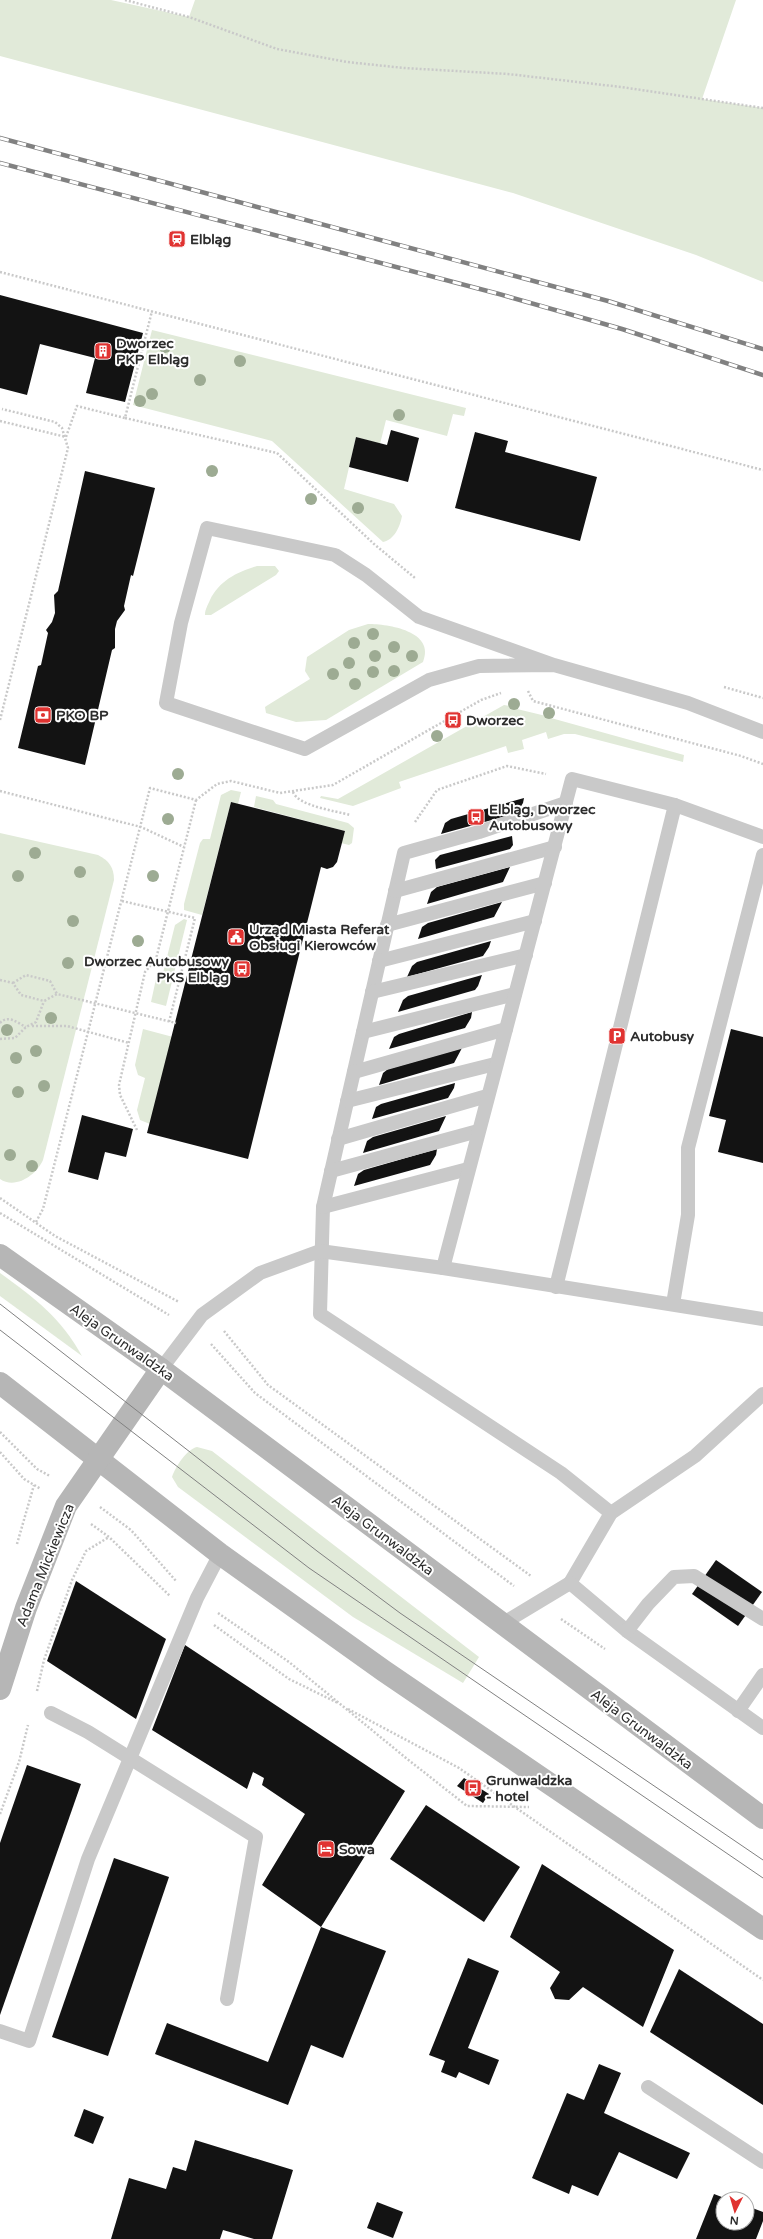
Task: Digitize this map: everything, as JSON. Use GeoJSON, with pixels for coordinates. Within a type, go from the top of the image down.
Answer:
{"type":"FeatureCollection","features":[{"type":"Feature","properties":{"kind":"main road","name":"Aleja Grunwaldzka"},"geometry":{"type":"LineString","coordinates":[[0,1255],[161,1369],[763,1818]]}},
{"type":"Feature","properties":{"kind":"main road","name":"Adama Mickiewicza"},"geometry":{"type":"LineString","coordinates":[[0,1689],[4,1667],[66,1506],[161,1369]]}},
{"type":"Feature","properties":{"kind":"main road"},"geometry":{"type":"LineString","coordinates":[[0,1383],[220,1554],[384,1671],[763,1930]]}},
{"type":"Feature","properties":{"kind":"lane"},"geometry":{"type":"LineString","coordinates":[[554,665],[479,666],[428,680],[305,750],[166,703],[181,623],[207,528],[334,555],[366,575],[419,617],[554,665],[688,703],[763,732]]}},
{"type":"Feature","properties":{"kind":"lane"},"geometry":{"type":"LineString","coordinates":[[443,1268],[468,1168],[572,779],[675,805],[763,837]]}},
{"type":"Feature","properties":{"kind":"lane"},"geometry":{"type":"LineString","coordinates":[[566,804],[404,853],[323,1207],[320,1251],[320,1314],[561,1473],[611,1513]]}},
{"type":"Feature","properties":{"kind":"lane"},"geometry":{"type":"LineString","coordinates":[[556,1287],[675,805]]}},
{"type":"Feature","properties":{"kind":"lane"},"geometry":{"type":"LineString","coordinates":[[395,891],[554,847]]}},
{"type":"Feature","properties":{"kind":"lane"},"geometry":{"type":"LineString","coordinates":[[673,1304],[688,1215],[688,1148],[763,855]]}},
{"type":"Feature","properties":{"kind":"lane"},"geometry":{"type":"LineString","coordinates":[[387,926],[545,883]]}},
{"type":"Feature","properties":{"kind":"lane"},"geometry":{"type":"LineString","coordinates":[[379,961],[534,921]]}},
{"type":"Feature","properties":{"kind":"lane"},"geometry":{"type":"LineString","coordinates":[[372,992],[526,955]]}},
{"type":"Feature","properties":{"kind":"lane"},"geometry":{"type":"LineString","coordinates":[[363,1032],[515,994]]}},
{"type":"Feature","properties":{"kind":"lane"},"geometry":{"type":"LineString","coordinates":[[354,1072],[506,1029]]}},
{"type":"Feature","properties":{"kind":"lane"},"geometry":{"type":"LineString","coordinates":[[347,1101],[496,1064]]}},
{"type":"Feature","properties":{"kind":"lane"},"geometry":{"type":"LineString","coordinates":[[338,1139],[487,1096]]}},
{"type":"Feature","properties":{"kind":"lane"},"geometry":{"type":"LineString","coordinates":[[331,1171],[478,1131]]}},
{"type":"Feature","properties":{"kind":"lane"},"geometry":{"type":"LineString","coordinates":[[323,1207],[468,1168]]}},
{"type":"Feature","properties":{"kind":"lane"},"geometry":{"type":"LineString","coordinates":[[161,1369],[202,1315],[260,1273],[320,1251],[443,1268],[763,1319]]}},
{"type":"Feature","properties":{"kind":"lane"},"geometry":{"type":"LineString","coordinates":[[502,1624],[570,1583],[611,1513],[695,1456],[763,1394]]}},
{"type":"Feature","properties":{"kind":"lane"},"geometry":{"type":"LineString","coordinates":[[0,2031],[29,2041],[88,1859],[129,1758],[195,1604],[220,1554]]}},
{"type":"Feature","properties":{"kind":"lane"},"geometry":{"type":"LineString","coordinates":[[627,1631],[648,1604],[674,1577],[694,1576],[763,1619]]}},
{"type":"Feature","properties":{"kind":"lane"},"geometry":{"type":"LineString","coordinates":[[570,1583],[627,1631],[763,1728]]}},
{"type":"Feature","properties":{"kind":"lane"},"geometry":{"type":"LineString","coordinates":[[738,1711],[763,1675]]}},
{"type":"Feature","properties":{"kind":"lane"},"geometry":{"type":"LineString","coordinates":[[51,1713],[129,1758],[256,1837],[227,1999]]}},
{"type":"Feature","properties":{"kind":"lane"},"geometry":{"type":"LineString","coordinates":[[648,2087],[763,2162]]}},
{"type":"Feature","properties":{"kind":"path"},"geometry":{"type":"LineString","coordinates":[[125,0],[189,17],[277,49],[347,62],[404,68],[508,74],[621,87],[763,108]]}},
{"type":"Feature","properties":{"kind":"path"},"geometry":{"type":"LineString","coordinates":[[0,272],[763,470]]}},
{"type":"Feature","properties":{"kind":"path"},"geometry":{"type":"LineString","coordinates":[[126,418],[152,311]]}},
{"type":"Feature","properties":{"kind":"path"},"geometry":{"type":"LineString","coordinates":[[66,437],[77,406],[277,454],[374,544],[418,580]]}},
{"type":"Feature","properties":{"kind":"path"},"geometry":{"type":"LineString","coordinates":[[0,720],[68,448],[66,437],[62,428],[55,422],[2,409]]}},
{"type":"Feature","properties":{"kind":"path"},"geometry":{"type":"LineString","coordinates":[[0,421],[66,437]]}},
{"type":"Feature","properties":{"kind":"path"},"geometry":{"type":"LineString","coordinates":[[717,685],[763,698]]}},
{"type":"Feature","properties":{"kind":"path"},"geometry":{"type":"LineString","coordinates":[[522,691],[528,691],[533,701],[741,756],[763,764]]}},
{"type":"Feature","properties":{"kind":"path"},"geometry":{"type":"LineString","coordinates":[[138,1130],[119,1090],[145,972],[156,959],[196,800],[217,784],[231,781],[271,791],[293,792],[322,788],[342,781],[481,700],[504,692]]}},
{"type":"Feature","properties":{"kind":"path"},"geometry":{"type":"LineString","coordinates":[[404,853],[415,821],[437,790],[507,766],[572,779]]}},
{"type":"Feature","properties":{"kind":"path"},"geometry":{"type":"LineString","coordinates":[[36,1222],[43,1209],[150,788],[196,800]]}},
{"type":"Feature","properties":{"kind":"path"},"geometry":{"type":"LineString","coordinates":[[0,791],[141,827],[184,847]]}},
{"type":"Feature","properties":{"kind":"path"},"geometry":{"type":"LineString","coordinates":[[293,792],[294,796],[302,802],[350,815]]}},
{"type":"Feature","properties":{"kind":"path"},"geometry":{"type":"LineString","coordinates":[[122,900],[195,918],[169,1022]]}},
{"type":"Feature","properties":{"kind":"path"},"geometry":{"type":"LineString","coordinates":[[13,983],[26,975],[50,981],[57,994]]}},
{"type":"Feature","properties":{"kind":"path"},"geometry":{"type":"LineString","coordinates":[[0,980],[13,983],[21,995],[44,1001],[57,994],[176,1023]]}},
{"type":"Feature","properties":{"kind":"path"},"geometry":{"type":"LineString","coordinates":[[32,1026],[39,1018],[44,1001]]}},
{"type":"Feature","properties":{"kind":"path"},"geometry":{"type":"LineString","coordinates":[[0,1023],[7,1019],[13,1019],[26,1027]]}},
{"type":"Feature","properties":{"kind":"path"},"geometry":{"type":"LineString","coordinates":[[0,1039],[15,1038],[26,1027],[67,1026],[129,1043]]}},
{"type":"Feature","properties":{"kind":"path"},"geometry":{"type":"LineString","coordinates":[[0,1198],[55,1236],[202,1315],[223,1330],[268,1384],[553,1594]]}},
{"type":"Feature","properties":{"kind":"path"},"geometry":{"type":"LineString","coordinates":[[0,1213],[191,1328],[211,1344],[255,1393],[538,1603],[608,1651]]}},
{"type":"Feature","properties":{"kind":"path"},"geometry":{"type":"LineString","coordinates":[[0,1432],[7,1436],[37,1469],[76,1491],[132,1530],[195,1604],[289,1679],[459,1768],[763,1980]]}},
{"type":"Feature","properties":{"kind":"path"},"geometry":{"type":"LineString","coordinates":[[35,1696],[44,1660],[72,1580],[86,1551],[109,1537],[173,1599],[195,1604],[290,1662],[342,1706],[467,1806],[530,1807],[536,1811]]}},
{"type":"Feature","properties":{"kind":"path"},"geometry":{"type":"LineString","coordinates":[[0,1814],[19,1762],[30,1718]]}},
{"type":"Feature","properties":{"kind":"green space"},"geometry":{"type":"Polygon","coordinates":[[[0,0],[111,0],[189,17],[195,0],[736,0],[702,99],[763,108],[763,282],[696,255],[513,193],[0,56],[0,0]]]}},
{"type":"Feature","properties":{"kind":"green space"},"geometry":{"type":"Polygon","coordinates":[[[152,330],[466,408],[464,416],[453,414],[447,436],[386,420],[380,444],[356,437],[344,489],[394,504],[402,516],[396,532],[390,539],[383,542],[272,441],[133,405],[152,330]]]}},
{"type":"Feature","properties":{"kind":"green space"},"geometry":{"type":"Polygon","coordinates":[[[257,566],[275,566],[279,571],[276,575],[211,615],[205,615],[214,593],[224,582],[242,571],[257,566]]]}},
{"type":"Feature","properties":{"kind":"green space"},"geometry":{"type":"Polygon","coordinates":[[[368,624],[398,628],[417,636],[423,643],[425,651],[423,662],[326,720],[296,722],[266,713],[265,707],[310,679],[305,671],[307,657],[349,630],[368,624]]]}},
{"type":"Feature","properties":{"kind":"green space"},"geometry":{"type":"Polygon","coordinates":[[[511,699],[518,700],[517,709],[546,716],[547,709],[552,711],[551,718],[684,755],[683,762],[575,734],[564,734],[548,739],[546,732],[522,740],[524,749],[508,753],[506,746],[399,782],[401,788],[353,806],[320,798],[321,796],[338,799],[504,705],[510,706],[511,699]]]}},
{"type":"Feature","properties":{"kind":"green space"},"geometry":{"type":"Polygon","coordinates":[[[231,790],[241,792],[238,804],[231,802],[202,915],[184,910],[184,904],[200,843],[203,839],[210,839],[221,795],[231,790]]]}},
{"type":"Feature","properties":{"kind":"green space"},"geometry":{"type":"Polygon","coordinates":[[[256,796],[273,800],[276,804],[348,823],[354,828],[352,843],[349,845],[341,843],[345,831],[254,807],[256,796]]]}},
{"type":"Feature","properties":{"kind":"green space"},"geometry":{"type":"Polygon","coordinates":[[[0,833],[98,855],[112,868],[114,880],[43,1160],[31,1175],[19,1182],[13,1183],[0,1179],[0,833]]]}},
{"type":"Feature","properties":{"kind":"green space"},"geometry":{"type":"Polygon","coordinates":[[[184,919],[187,920],[166,1006],[151,1002],[156,979],[163,973],[175,925],[184,919]]]}},
{"type":"Feature","properties":{"kind":"green space"},"geometry":{"type":"Polygon","coordinates":[[[143,1029],[173,1037],[150,1124],[140,1120],[137,1110],[145,1078],[138,1075],[135,1065],[143,1029]]]}},
{"type":"Feature","properties":{"kind":"green space"},"geometry":{"type":"Polygon","coordinates":[[[0,1273],[36,1300],[56,1319],[74,1342],[82,1356],[0,1296],[0,1273]]]}},
{"type":"Feature","properties":{"kind":"green space"},"geometry":{"type":"Polygon","coordinates":[[[197,1447],[212,1451],[479,1657],[463,1683],[353,1617],[178,1487],[172,1477],[185,1455],[193,1448],[197,1447]]]}},
{"type":"Feature","properties":{"kind":"building","name":"Dworzec PKP Elbląg"},"geometry":{"type":"Polygon","coordinates":[[[0,295],[143,333],[125,402],[86,393],[95,358],[40,344],[27,395],[0,388],[0,295]]]}},
{"type":"Feature","properties":{"kind":"building"},"geometry":{"type":"Polygon","coordinates":[[[391,430],[419,438],[408,482],[349,467],[356,437],[387,445],[391,430]]]}},
{"type":"Feature","properties":{"kind":"building"},"geometry":{"type":"Polygon","coordinates":[[[475,432],[508,441],[505,452],[597,477],[580,541],[455,508],[475,432]]]}},
{"type":"Feature","properties":{"kind":"building"},"geometry":{"type":"Polygon","coordinates":[[[85,471],[155,488],[133,576],[131,575],[124,606],[125,610],[117,621],[115,629],[115,648],[112,650],[85,765],[18,748],[38,666],[41,665],[48,633],[46,630],[52,622],[55,613],[54,595],[58,591],[85,471]]]}},
{"type":"Feature","properties":{"kind":"building"},"geometry":{"type":"Polygon","coordinates":[[[524,798],[523,803],[517,813],[441,834],[445,823],[451,819],[524,798]]]}},
{"type":"Feature","properties":{"kind":"building","name":"Dworzec Autobusowy PKS Elbląg"},"geometry":{"type":"Polygon","coordinates":[[[231,802],[345,831],[337,862],[333,867],[327,869],[321,867],[248,1159],[147,1133],[231,802]]]}},
{"type":"Feature","properties":{"kind":"building"},"geometry":{"type":"Polygon","coordinates":[[[512,836],[513,845],[510,849],[436,869],[435,860],[440,855],[512,836]]]}},
{"type":"Feature","properties":{"kind":"building"},"geometry":{"type":"Polygon","coordinates":[[[510,867],[503,882],[427,904],[431,892],[437,887],[510,867]]]}},
{"type":"Feature","properties":{"kind":"building"},"geometry":{"type":"Polygon","coordinates":[[[502,902],[494,917],[418,939],[422,927],[428,923],[502,902]]]}},
{"type":"Feature","properties":{"kind":"building"},"geometry":{"type":"Polygon","coordinates":[[[491,941],[483,956],[407,977],[412,966],[417,962],[491,941]]]}},
{"type":"Feature","properties":{"kind":"building"},"geometry":{"type":"Polygon","coordinates":[[[482,975],[475,990],[398,1012],[403,1000],[408,996],[482,975]]]}},
{"type":"Feature","properties":{"kind":"building"},"geometry":{"type":"Polygon","coordinates":[[[472,1012],[471,1018],[465,1028],[389,1049],[394,1037],[399,1034],[472,1012]]]}},
{"type":"Feature","properties":{"kind":"building"},"geometry":{"type":"Polygon","coordinates":[[[731,1029],[763,1037],[763,1163],[718,1152],[726,1120],[709,1116],[731,1029]]]}},
{"type":"Feature","properties":{"kind":"building"},"geometry":{"type":"Polygon","coordinates":[[[462,1048],[454,1063],[379,1085],[383,1073],[388,1069],[462,1048]]]}},
{"type":"Feature","properties":{"kind":"building"},"geometry":{"type":"Polygon","coordinates":[[[455,1083],[454,1088],[448,1098],[372,1119],[376,1107],[381,1104],[455,1083]]]}},
{"type":"Feature","properties":{"kind":"building"},"geometry":{"type":"Polygon","coordinates":[[[82,1115],[133,1129],[126,1157],[105,1152],[98,1180],[68,1172],[82,1115]]]}},
{"type":"Feature","properties":{"kind":"building"},"geometry":{"type":"Polygon","coordinates":[[[446,1116],[439,1131],[363,1153],[367,1141],[373,1137],[446,1116]]]}},
{"type":"Feature","properties":{"kind":"building"},"geometry":{"type":"Polygon","coordinates":[[[437,1149],[436,1155],[430,1165],[354,1186],[358,1174],[364,1170],[437,1149]]]}},
{"type":"Feature","properties":{"kind":"building"},"geometry":{"type":"Polygon","coordinates":[[[716,1560],[762,1592],[738,1626],[692,1594],[716,1560]]]}},
{"type":"Feature","properties":{"kind":"building"},"geometry":{"type":"Polygon","coordinates":[[[76,1581],[166,1639],[136,1719],[47,1661],[76,1581]]]}},
{"type":"Feature","properties":{"kind":"building","name":"Sowa"},"geometry":{"type":"Polygon","coordinates":[[[185,1645],[405,1791],[321,1927],[262,1885],[305,1814],[262,1785],[264,1778],[253,1772],[247,1789],[152,1730],[185,1645]]]}},
{"type":"Feature","properties":{"kind":"building"},"geometry":{"type":"Polygon","coordinates":[[[27,1765],[81,1784],[0,2015],[0,1843],[27,1765]]]}},
{"type":"Feature","properties":{"kind":"building"},"geometry":{"type":"Polygon","coordinates":[[[464,1778],[489,1794],[483,1803],[457,1786],[464,1778]]]}},
{"type":"Feature","properties":{"kind":"building"},"geometry":{"type":"Polygon","coordinates":[[[426,1805],[520,1867],[484,1922],[390,1859],[426,1805]]]}},
{"type":"Feature","properties":{"kind":"building"},"geometry":{"type":"Polygon","coordinates":[[[114,1858],[169,1877],[108,2056],[52,2037],[114,1858]]]}},
{"type":"Feature","properties":{"kind":"building"},"geometry":{"type":"Polygon","coordinates":[[[542,1864],[674,1950],[643,2027],[583,1987],[569,2000],[555,1999],[550,1988],[560,1972],[510,1937],[542,1864]]]}},
{"type":"Feature","properties":{"kind":"building"},"geometry":{"type":"Polygon","coordinates":[[[321,1927],[386,1951],[343,2058],[311,2045],[288,2105],[155,2054],[167,2023],[268,2062],[321,1927]]]}},
{"type":"Feature","properties":{"kind":"building"},"geometry":{"type":"Polygon","coordinates":[[[468,1958],[499,1971],[468,2048],[499,2060],[489,2085],[459,2072],[456,2078],[441,2072],[445,2061],[429,2055],[468,1958]]]}},
{"type":"Feature","properties":{"kind":"building"},"geometry":{"type":"Polygon","coordinates":[[[679,1969],[763,2024],[763,2105],[650,2032],[679,1969]]]}},
{"type":"Feature","properties":{"kind":"building"},"geometry":{"type":"Polygon","coordinates":[[[599,2064],[621,2073],[604,2113],[690,2153],[677,2179],[619,2152],[598,2196],[572,2185],[569,2194],[532,2178],[567,2093],[584,2100],[599,2064]]]}},
{"type":"Feature","properties":{"kind":"building"},"geometry":{"type":"Polygon","coordinates":[[[84,2109],[104,2117],[93,2144],[74,2136],[84,2109]]]}},
{"type":"Feature","properties":{"kind":"building"},"geometry":{"type":"Polygon","coordinates":[[[195,2140],[293,2170],[272,2239],[254,2239],[223,2230],[220,2239],[111,2239],[129,2178],[166,2189],[173,2167],[186,2171],[195,2140]]]}},
{"type":"Feature","properties":{"kind":"building"},"geometry":{"type":"Polygon","coordinates":[[[714,2194],[715,2231],[755,2231],[755,2209],[763,2212],[763,2221],[756,2239],[696,2239],[714,2194]]]}},
{"type":"Feature","properties":{"kind":"building"},"geometry":{"type":"Polygon","coordinates":[[[377,2202],[403,2212],[393,2238],[367,2228],[377,2202]]]}},
{"type":"Feature","properties":{"kind":"tram line"},"geometry":{"type":"LineString","coordinates":[[0,1304],[317,1551],[400,1613],[763,1860]]}},
{"type":"Feature","properties":{"kind":"tram line"},"geometry":{"type":"LineString","coordinates":[[0,1330],[309,1568],[763,1878]]}},
{"type":"Feature","properties":{"kind":"railway"},"geometry":{"type":"LineString","coordinates":[[0,138],[608,301],[763,349]]}},
{"type":"Feature","properties":{"kind":"railway"},"geometry":{"type":"LineString","coordinates":[[0,163],[499,294],[622,329],[763,375]]}},
{"type":"Feature","properties":{"kind":"place","name":"Elbląg"},"geometry":{"type":"Point","coordinates":[177,239]}},
{"type":"Feature","properties":{"kind":"place","name":"Dworzec PKP Elbląg"},"geometry":{"type":"Point","coordinates":[103,351]}},
{"type":"Feature","properties":{"kind":"place","name":"PKO BP"},"geometry":{"type":"Point","coordinates":[43,715]}},
{"type":"Feature","properties":{"kind":"place","name":"Dworzec"},"geometry":{"type":"Point","coordinates":[453,720]}},
{"type":"Feature","properties":{"kind":"place","name":"Elbląg, Dworzec Autobusowy"},"geometry":{"type":"Point","coordinates":[476,817]}},
{"type":"Feature","properties":{"kind":"place","name":"Urząd Miasta Referat Obsługi Kierowców"},"geometry":{"type":"Point","coordinates":[236,937]}},
{"type":"Feature","properties":{"kind":"place","name":"Dworzec Autobusowy PKS Elbląg"},"geometry":{"type":"Point","coordinates":[242,969]}},
{"type":"Feature","properties":{"kind":"place","name":"Autobusy"},"geometry":{"type":"Point","coordinates":[617,1036]}},
{"type":"Feature","properties":{"kind":"place","name":"Grunwaldzka - hotel"},"geometry":{"type":"Point","coordinates":[473,1788]}},
{"type":"Feature","properties":{"kind":"place","name":"Sowa"},"geometry":{"type":"Point","coordinates":[326,1849]}}]}
